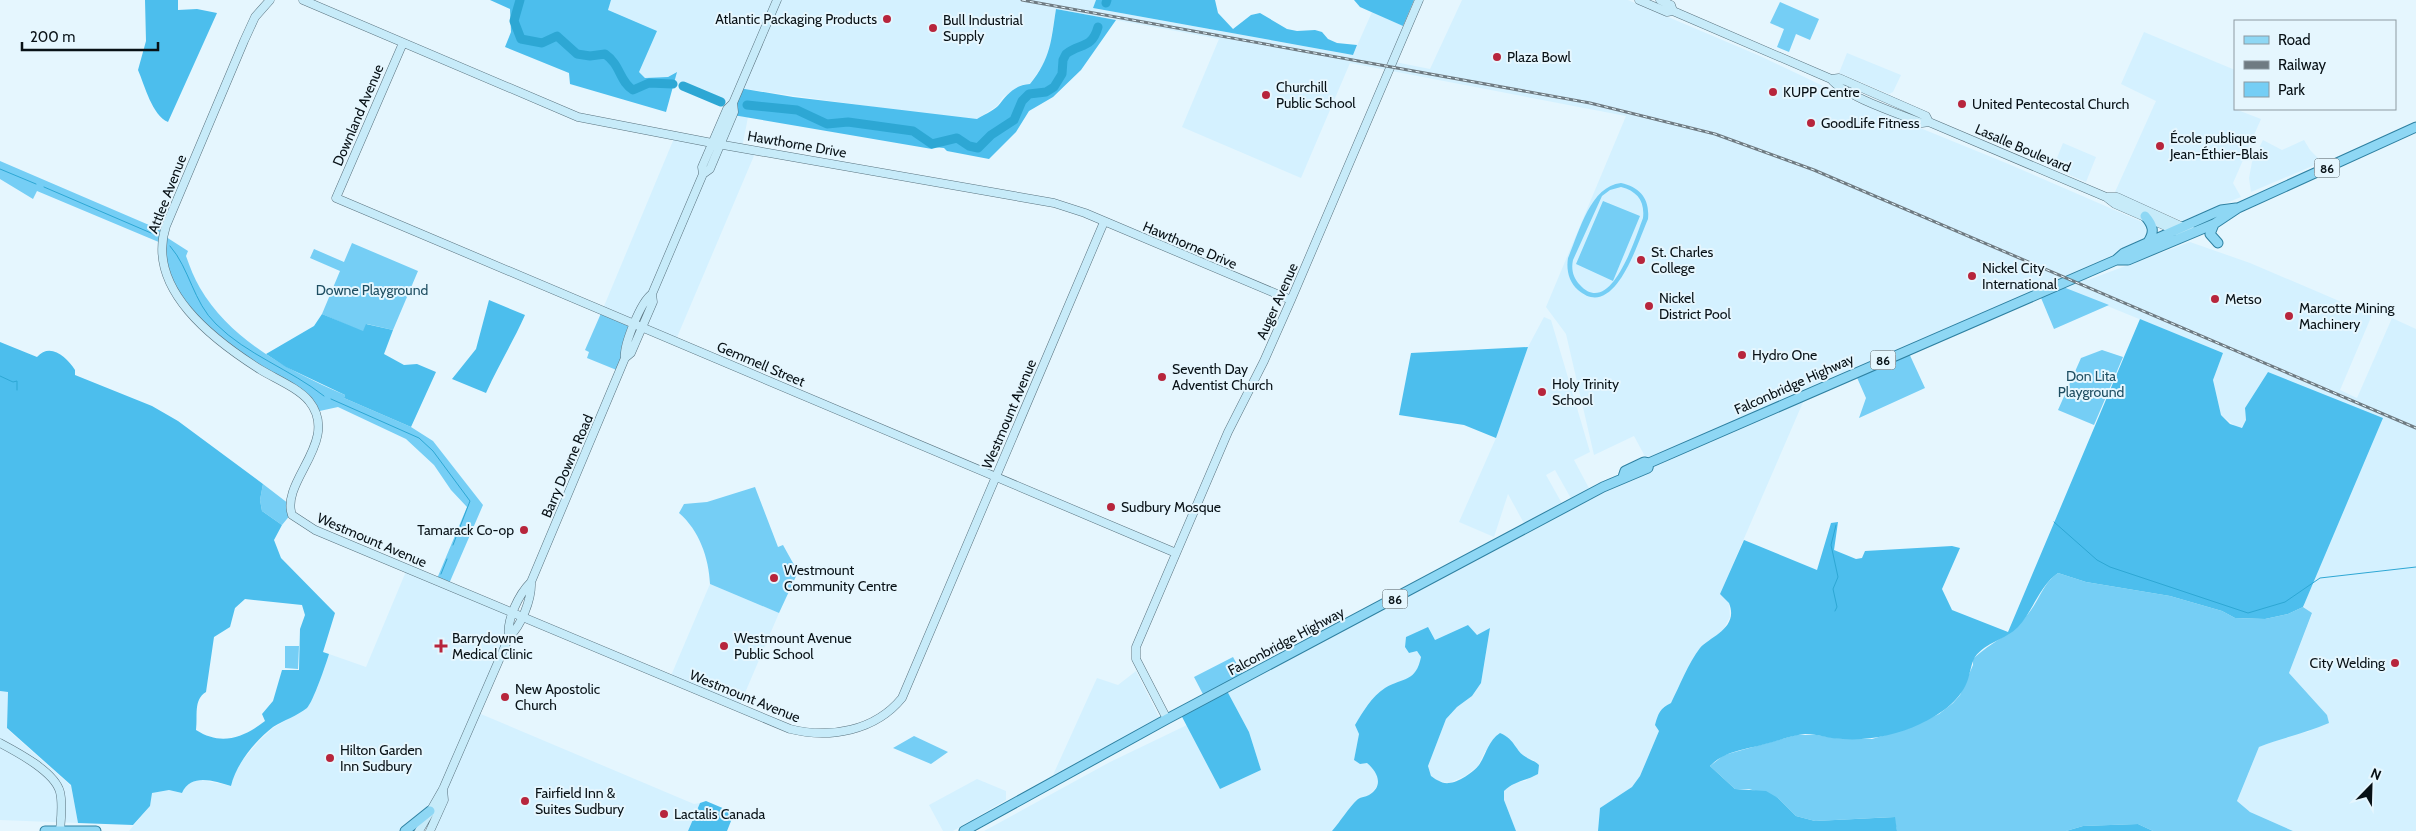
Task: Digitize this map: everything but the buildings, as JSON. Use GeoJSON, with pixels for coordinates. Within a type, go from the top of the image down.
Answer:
{"type":"FeatureCollection","features":[{"type":"Feature","properties":{"kind":"main road","name":"Falconbridge Highway"},"geometry":{"type":"LineString","coordinates":[[964,831],[1167,719],[1623,477],[1625,471],[1644,462],[1650,463],[2116,260],[2124,253],[2148,242],[2214,224],[2238,208],[2416,127]]}},
{"type":"Feature","properties":{"kind":"main road","name":"Falconbridge Highway"},"geometry":{"type":"LineString","coordinates":[[2116,260],[2128,260],[2221,210],[2238,208]]}},
{"type":"Feature","properties":{"kind":"main road"},"geometry":{"type":"LineString","coordinates":[[2145,216],[2150,222],[2153,231],[2148,242]]}},
{"type":"Feature","properties":{"kind":"main road"},"geometry":{"type":"LineString","coordinates":[[2214,224],[2210,236],[2218,243]]}},
{"type":"Feature","properties":{"kind":"main road"},"geometry":{"type":"LineString","coordinates":[[406,831],[430,812]]}},
{"type":"Feature","properties":{"kind":"main road"},"geometry":{"type":"LineString","coordinates":[[45,831],[96,831]]}},
{"type":"Feature","properties":{"kind":"street","name":"Attlee Avenue"},"geometry":{"type":"LineString","coordinates":[[270,0],[255,17],[240,50],[166,226],[162,253],[165,271],[171,284],[189,311],[210,334],[234,353],[309,401],[315,412],[318,426],[316,440],[306,463]]}},
{"type":"Feature","properties":{"kind":"street","name":"Hawthorne Drive"},"geometry":{"type":"LineString","coordinates":[[303,0],[578,117],[1054,204],[1104,222],[1291,300]]}},
{"type":"Feature","properties":{"kind":"street","name":"Barry Downe Road"},"geometry":{"type":"LineString","coordinates":[[419,831],[443,789],[509,637],[515,632],[518,615],[532,593],[531,582],[625,358],[624,350],[638,327],[646,298],[652,294],[703,174],[702,167],[716,143],[727,109],[733,103],[777,0]]}},
{"type":"Feature","properties":{"kind":"street","name":"Auger Avenue"},"geometry":{"type":"LineString","coordinates":[[1167,719],[1136,660],[1135,651],[1228,432],[1264,361],[1291,300],[1419,0]]}},
{"type":"Feature","properties":{"kind":"street","name":"Lasalle Boulevard"},"geometry":{"type":"LineString","coordinates":[[1639,0],[1667,12],[1673,10],[1831,79],[1839,78],[1926,116],[1929,122],[2106,198],[2115,204],[2185,231]]}},
{"type":"Feature","properties":{"kind":"street","name":"Lasalle Boulevard"},"geometry":{"type":"LineString","coordinates":[[1660,0],[1671,4],[1673,10]]}},
{"type":"Feature","properties":{"kind":"street","name":"Downland Avenue"},"geometry":{"type":"LineString","coordinates":[[336,198],[404,42]]}},
{"type":"Feature","properties":{"kind":"street","name":"Lasalle Boulevard"},"geometry":{"type":"LineString","coordinates":[[2106,198],[2117,197],[2185,231]]}},
{"type":"Feature","properties":{"kind":"street","name":"Gemmell Street"},"geometry":{"type":"LineString","coordinates":[[336,198],[1176,553]]}},
{"type":"Feature","properties":{"kind":"street","name":"Westmount Avenue"},"geometry":{"type":"LineString","coordinates":[[306,463],[290,500],[290,510],[296,518],[315,530],[790,729],[825,734],[852,730],[884,714],[902,698],[1104,222]]}},
{"type":"Feature","properties":{"kind":"street"},"geometry":{"type":"LineString","coordinates":[[0,743],[47,773],[54,780],[60,790],[60,831]]}},
{"type":"Feature","properties":{"kind":"street","name":"Barry Downe Road"},"geometry":{"type":"LineString","coordinates":[[430,831],[444,800],[443,789]]}},
{"type":"Feature","properties":{"kind":"shaded area"},"geometry":{"type":"Polygon","coordinates":[[[145,0],[178,0],[178,10],[197,9],[217,13],[168,122],[153,107],[138,70],[146,41],[145,0]]]}},
{"type":"Feature","properties":{"kind":"shaded area"},"geometry":{"type":"Polygon","coordinates":[[[490,0],[611,0],[608,10],[657,31],[639,72],[645,78],[668,77],[677,72],[666,112],[570,84],[569,73],[505,47],[511,32],[510,9],[490,0]]]}},
{"type":"Feature","properties":{"kind":"shaded area"},"geometry":{"type":"Polygon","coordinates":[[[611,0],[1096,0],[1093,8],[1353,55],[1372,12],[1403,26],[1390,61],[1430,69],[1462,0],[1628,0],[1760,56],[1859,103],[2006,163],[2147,224],[2151,229],[2147,239],[2076,272],[2088,280],[2190,242],[2250,263],[2372,315],[2340,390],[2357,398],[2392,318],[2416,329],[2416,831],[2293,831],[2250,812],[2237,801],[2259,747],[2296,733],[2308,732],[2327,715],[2289,673],[2312,614],[2304,607],[2284,379],[2268,372],[2245,408],[2246,420],[2241,428],[2235,426],[2221,415],[2213,380],[2223,353],[2058,286],[1807,393],[1720,594],[1729,603],[1730,617],[1722,632],[1701,647],[1671,703],[1663,707],[1659,731],[1640,776],[1632,788],[1600,808],[1598,831],[1516,831],[1504,800],[1504,791],[1513,782],[1526,781],[1534,760],[1485,751],[1478,766],[1465,776],[1449,783],[1438,781],[1431,776],[1428,766],[1446,719],[1457,707],[1472,696],[1481,683],[1490,629],[1477,635],[1468,625],[1435,640],[1406,637],[1405,647],[1409,653],[1417,651],[1421,657],[1418,671],[1413,676],[1384,689],[1361,715],[1355,725],[1359,734],[1354,760],[1360,764],[1367,762],[1376,770],[1379,780],[1376,788],[1369,795],[1358,798],[1332,831],[984,831],[1110,762],[1187,725],[1220,789],[1261,770],[1249,732],[1226,689],[1526,527],[1508,494],[1494,537],[1459,522],[1496,438],[1528,347],[1544,317],[1551,320],[1590,452],[1574,460],[1591,492],[1648,462],[1634,436],[1594,455],[1566,334],[1546,307],[1626,116],[1350,63],[1301,178],[1182,127],[1219,39],[1056,9],[1048,57],[1030,84],[1022,85],[1003,97],[997,106],[977,119],[959,119],[739,88],[733,102],[711,99],[699,92],[672,84],[676,72],[668,77],[645,78],[639,72],[608,9],[611,0]],[[1555,470],[1546,475],[1564,507],[1573,502],[1555,470]]]}},
{"type":"Feature","properties":{"kind":"shaded area"},"geometry":{"type":"Polygon","coordinates":[[[1096,0],[1215,0],[1218,13],[1233,29],[1251,15],[1260,13],[1287,29],[1297,31],[1315,30],[1322,32],[1328,39],[1337,43],[1357,45],[1353,55],[1093,8],[1096,0]]]}},
{"type":"Feature","properties":{"kind":"shaded area"},"geometry":{"type":"Polygon","coordinates":[[[1354,0],[1414,0],[1403,26],[1360,7],[1354,0]]]}},
{"type":"Feature","properties":{"kind":"shaded area"},"geometry":{"type":"Polygon","coordinates":[[[1056,9],[1116,20],[1081,70],[1053,97],[1029,111],[1016,132],[989,159],[947,151],[944,148],[934,147],[932,149],[733,115],[739,88],[793,97],[977,119],[996,108],[1015,88],[1030,84],[1037,75],[1049,49],[1056,9]]]}},
{"type":"Feature","properties":{"kind":"shaded area"},"geometry":{"type":"Polygon","coordinates":[[[2144,32],[2234,70],[2234,110],[2261,119],[2233,183],[2241,197],[2182,221],[2115,192],[2156,101],[2121,84],[2144,32]]]}},
{"type":"Feature","properties":{"kind":"shaded area"},"geometry":{"type":"Polygon","coordinates":[[[1847,53],[1901,75],[1893,92],[1889,94],[1839,73],[1847,53]]]}},
{"type":"Feature","properties":{"kind":"shaded area"},"geometry":{"type":"Polygon","coordinates":[[[733,115],[748,117],[742,148],[756,151],[675,342],[642,328],[652,294],[634,325],[602,311],[675,136],[712,143],[701,167],[710,169],[733,115]]]}},
{"type":"Feature","properties":{"kind":"shaded area"},"geometry":{"type":"Polygon","coordinates":[[[2263,140],[2282,150],[2304,140],[2310,150],[2322,162],[2251,192],[2249,178],[2252,162],[2263,140]]]}},
{"type":"Feature","properties":{"kind":"shaded area"},"geometry":{"type":"Polygon","coordinates":[[[2063,143],[2096,157],[2086,182],[2053,168],[2063,143]]]}},
{"type":"Feature","properties":{"kind":"shaded area"},"geometry":{"type":"Polygon","coordinates":[[[489,300],[525,315],[486,393],[452,379],[476,349],[489,300]]]}},
{"type":"Feature","properties":{"kind":"shaded area"},"geometry":{"type":"Polygon","coordinates":[[[322,314],[363,331],[366,324],[393,330],[384,354],[404,365],[417,364],[436,372],[411,427],[344,398],[345,395],[286,367],[266,354],[314,326],[322,314]]]}},
{"type":"Feature","properties":{"kind":"shaded area"},"geometry":{"type":"Polygon","coordinates":[[[2140,319],[2223,353],[2213,380],[2221,415],[2230,424],[2242,428],[2246,420],[2245,408],[2268,372],[2383,418],[2303,607],[2288,614],[2265,619],[2235,618],[2222,611],[2170,596],[2086,582],[2058,573],[2046,584],[2018,627],[1979,652],[1972,662],[1967,682],[1954,702],[1927,720],[1902,731],[1872,738],[1833,738],[1810,734],[1795,736],[1736,751],[1710,766],[1735,789],[1766,791],[1778,798],[1796,816],[1815,821],[1895,817],[1897,831],[1598,831],[1600,808],[1632,787],[1640,776],[1659,731],[1655,725],[1658,715],[1664,707],[1671,703],[1696,654],[1700,648],[1727,625],[1731,612],[1729,603],[1720,594],[1744,540],[1817,570],[1831,523],[1838,522],[1834,550],[1856,559],[1862,558],[1865,551],[1952,546],[1960,548],[1942,589],[1952,610],[2008,632],[2140,319]]]}},
{"type":"Feature","properties":{"kind":"shaded area"},"geometry":{"type":"Polygon","coordinates":[[[0,342],[37,357],[47,351],[58,353],[72,365],[75,375],[152,406],[178,421],[263,484],[260,500],[262,511],[282,525],[274,540],[281,558],[335,613],[323,652],[329,654],[316,691],[307,708],[273,727],[260,739],[237,769],[231,786],[203,780],[191,783],[182,793],[169,790],[152,793],[150,806],[133,825],[78,823],[71,785],[7,728],[8,692],[0,691],[0,342]],[[245,599],[235,608],[230,627],[214,637],[206,692],[199,699],[197,709],[196,730],[214,738],[232,738],[248,732],[265,721],[262,714],[273,701],[282,670],[299,670],[300,629],[305,615],[302,605],[245,599]]]}},
{"type":"Feature","properties":{"kind":"shaded area"},"geometry":{"type":"Polygon","coordinates":[[[1528,347],[1496,438],[1464,425],[1399,415],[1411,353],[1528,347]]]}},
{"type":"Feature","properties":{"kind":"shaded area"},"geometry":{"type":"Polygon","coordinates":[[[407,569],[508,611],[509,637],[476,712],[694,804],[700,803],[688,831],[436,831],[434,828],[444,800],[405,831],[129,831],[150,806],[151,793],[169,790],[182,793],[185,786],[191,781],[202,780],[231,786],[234,775],[242,761],[259,741],[273,728],[308,707],[329,654],[366,667],[407,569]]]}},
{"type":"Feature","properties":{"kind":"shaded area","name":"Westmount Avenue Public School"},"geometry":{"type":"Polygon","coordinates":[[[710,584],[779,613],[739,707],[670,678],[710,584]]]}},
{"type":"Feature","properties":{"kind":"shaded area"},"geometry":{"type":"Polygon","coordinates":[[[1468,625],[1477,635],[1490,628],[1481,683],[1472,696],[1457,707],[1446,719],[1428,766],[1431,776],[1441,782],[1452,783],[1465,777],[1477,768],[1490,743],[1496,736],[1500,733],[1505,736],[1522,755],[1539,765],[1538,774],[1512,785],[1504,791],[1504,800],[1516,831],[1332,831],[1358,799],[1369,795],[1377,787],[1378,779],[1371,767],[1367,763],[1360,764],[1354,760],[1359,734],[1355,725],[1380,691],[1408,678],[1416,671],[1421,657],[1417,651],[1409,653],[1405,647],[1406,637],[1428,627],[1435,640],[1468,625]]]}},
{"type":"Feature","properties":{"kind":"shaded area"},"geometry":{"type":"Polygon","coordinates":[[[1136,671],[1160,719],[1053,775],[1097,678],[1118,685],[1136,671]]]}},
{"type":"Feature","properties":{"kind":"shaded area"},"geometry":{"type":"Polygon","coordinates":[[[1226,689],[1249,732],[1261,770],[1220,789],[1180,713],[1226,689]]]}},
{"type":"Feature","properties":{"kind":"shaded area"},"geometry":{"type":"Polygon","coordinates":[[[0,691],[8,692],[7,729],[71,786],[78,823],[0,820],[0,691]]]}},
{"type":"Feature","properties":{"kind":"shaded area"},"geometry":{"type":"Polygon","coordinates":[[[977,779],[1006,791],[1006,800],[953,831],[943,831],[929,805],[977,779]]]}},
{"type":"Feature","properties":{"kind":"shaded area"},"geometry":{"type":"Polygon","coordinates":[[[706,801],[739,815],[731,821],[727,831],[688,831],[700,803],[706,801]]]}},
{"type":"Feature","properties":{"kind":"shaded area"},"geometry":{"type":"Polygon","coordinates":[[[2138,824],[2153,831],[2066,831],[2083,826],[2138,824]]]}},
{"type":"Feature","properties":{"kind":"green space"},"geometry":{"type":"Polygon","coordinates":[[[1780,2],[1819,19],[1810,40],[1796,34],[1789,52],[1777,47],[1784,29],[1770,23],[1780,2]]]}},
{"type":"Feature","properties":{"kind":"green space"},"geometry":{"type":"Polygon","coordinates":[[[0,161],[163,231],[163,235],[188,251],[186,256],[200,288],[228,324],[245,339],[284,365],[345,395],[344,398],[411,427],[433,441],[483,505],[448,586],[436,581],[467,507],[451,490],[434,465],[406,439],[338,407],[315,412],[308,401],[219,342],[171,284],[161,243],[37,191],[33,199],[0,179],[0,161]]]}},
{"type":"Feature","properties":{"kind":"green space"},"geometry":{"type":"Polygon","coordinates":[[[1621,183],[1638,191],[1647,205],[1648,219],[1623,275],[1614,287],[1603,296],[1591,297],[1578,290],[1570,280],[1567,267],[1568,258],[1587,212],[1601,192],[1610,186],[1621,183]],[[1621,187],[1610,190],[1602,196],[1573,260],[1572,270],[1574,276],[1580,285],[1591,293],[1602,291],[1612,283],[1628,256],[1643,218],[1643,207],[1639,198],[1621,187]]]}},
{"type":"Feature","properties":{"kind":"green space"},"geometry":{"type":"Polygon","coordinates":[[[1603,201],[1640,216],[1613,281],[1576,264],[1603,201]]]}},
{"type":"Feature","properties":{"kind":"green space","name":"Downe Playground"},"geometry":{"type":"Polygon","coordinates":[[[352,243],[418,271],[393,330],[367,324],[363,332],[322,314],[340,271],[310,258],[314,249],[344,262],[352,243]]]}},
{"type":"Feature","properties":{"kind":"green space"},"geometry":{"type":"Polygon","coordinates":[[[2058,285],[2109,305],[2054,329],[2039,293],[2058,285]]]}},
{"type":"Feature","properties":{"kind":"green space"},"geometry":{"type":"Polygon","coordinates":[[[602,311],[634,325],[619,371],[587,358],[589,352],[585,350],[602,311]]]}},
{"type":"Feature","properties":{"kind":"green space"},"geometry":{"type":"Polygon","coordinates":[[[1907,349],[1925,388],[1859,418],[1866,398],[1855,373],[1907,349]]]}},
{"type":"Feature","properties":{"kind":"green space","name":"Don Lita Playground"},"geometry":{"type":"Polygon","coordinates":[[[2102,350],[2123,357],[2094,425],[2058,410],[2081,358],[2102,350]]]}},
{"type":"Feature","properties":{"kind":"green space"},"geometry":{"type":"Polygon","coordinates":[[[263,484],[289,504],[291,514],[282,525],[262,511],[260,500],[263,484]]]}},
{"type":"Feature","properties":{"kind":"green space"},"geometry":{"type":"Polygon","coordinates":[[[755,487],[778,547],[783,545],[798,572],[779,613],[710,584],[708,564],[702,545],[692,528],[679,513],[684,504],[707,502],[755,487]]]}},
{"type":"Feature","properties":{"kind":"green space"},"geometry":{"type":"Polygon","coordinates":[[[2058,573],[2086,582],[2170,596],[2222,611],[2235,618],[2265,619],[2288,614],[2303,607],[2312,613],[2289,673],[2327,715],[2329,723],[2259,747],[2237,801],[2250,812],[2293,831],[2153,831],[2138,824],[2083,826],[2066,831],[1897,831],[1894,817],[1815,821],[1796,816],[1778,798],[1749,789],[1735,789],[1710,766],[1724,755],[1796,735],[1817,735],[1841,739],[1872,739],[1909,728],[1939,714],[1960,695],[1973,665],[1973,659],[2009,633],[2022,621],[2032,609],[2045,587],[2058,573]]]}},
{"type":"Feature","properties":{"kind":"green space"},"geometry":{"type":"Polygon","coordinates":[[[285,646],[299,646],[298,669],[285,668],[285,646]]]}},
{"type":"Feature","properties":{"kind":"green space"},"geometry":{"type":"Polygon","coordinates":[[[1233,657],[1245,679],[1206,700],[1194,677],[1233,657]]]}},
{"type":"Feature","properties":{"kind":"green space"},"geometry":{"type":"Polygon","coordinates":[[[914,736],[948,752],[931,764],[893,748],[914,736]]]}},
{"type":"Feature","properties":{"kind":"waterway"},"geometry":{"type":"LineString","coordinates":[[520,0],[514,21],[521,39],[542,43],[557,36],[577,54],[590,56],[605,54],[614,63],[625,82],[633,90],[649,83],[673,84]]}},
{"type":"Feature","properties":{"kind":"waterway"},"geometry":{"type":"LineString","coordinates":[[747,105],[797,110],[827,124],[848,122],[913,131],[932,144],[957,138],[969,146],[978,148],[991,135],[1014,120],[1022,101],[1029,94],[1046,92],[1054,87],[1062,74],[1063,60],[1066,54],[1089,42],[1098,27]]}},
{"type":"Feature","properties":{"kind":"waterway"},"geometry":{"type":"LineString","coordinates":[[683,86],[721,102]]}},
{"type":"Feature","properties":{"kind":"waterway"},"geometry":{"type":"LineString","coordinates":[[0,169],[36,184]]}},
{"type":"Feature","properties":{"kind":"waterway"},"geometry":{"type":"LineString","coordinates":[[44,187],[151,233]]}},
{"type":"Feature","properties":{"kind":"waterway"},"geometry":{"type":"LineString","coordinates":[[170,246],[177,255],[202,306],[216,324],[241,345],[311,386],[324,396]]}},
{"type":"Feature","properties":{"kind":"waterway"},"geometry":{"type":"LineString","coordinates":[[0,376],[13,382],[17,381],[17,390]]}},
{"type":"Feature","properties":{"kind":"waterway"},"geometry":{"type":"LineString","coordinates":[[331,399],[419,438],[433,451],[470,501],[453,545]]}},
{"type":"Feature","properties":{"kind":"waterway"},"geometry":{"type":"LineString","coordinates":[[2054,522],[2097,560],[2110,567],[2248,613],[2285,602],[2320,578],[2416,567]]}},
{"type":"Feature","properties":{"kind":"waterway"},"geometry":{"type":"LineString","coordinates":[[1835,611],[1837,607],[1833,589],[1838,577],[1831,545],[1836,525]]}},
{"type":"Feature","properties":{"kind":"waterway"},"geometry":{"type":"LineString","coordinates":[[441,574],[447,559]]}},
{"type":"Feature","properties":{"kind":"railway"},"geometry":{"type":"LineString","coordinates":[[1022,0],[1590,103],[1715,134],[1814,170],[2416,428]]}},
{"type":"Feature","properties":{"kind":"place","name":"Atlantic Packaging Products"},"geometry":{"type":"Point","coordinates":[887,19]}},
{"type":"Feature","properties":{"kind":"place","name":"Bull Industrial Supply"},"geometry":{"type":"Point","coordinates":[933,28]}},
{"type":"Feature","properties":{"kind":"place","name":"Plaza Bowl"},"geometry":{"type":"Point","coordinates":[1497,57]}},
{"type":"Feature","properties":{"kind":"place","name":"KUPP Centre"},"geometry":{"type":"Point","coordinates":[1773,92]}},
{"type":"Feature","properties":{"kind":"place","name":"Churchill Public School"},"geometry":{"type":"Point","coordinates":[1266,95]}},
{"type":"Feature","properties":{"kind":"place","name":"United Pentecostal Church"},"geometry":{"type":"Point","coordinates":[1962,104]}},
{"type":"Feature","properties":{"kind":"place","name":"GoodLife Fitness"},"geometry":{"type":"Point","coordinates":[1811,123]}},
{"type":"Feature","properties":{"kind":"place","name":"École publique Jean-Éthier-Blais"},"geometry":{"type":"Point","coordinates":[2160,146]}},
{"type":"Feature","properties":{"kind":"place","name":"St. Charles College"},"geometry":{"type":"Point","coordinates":[1641,260]}},
{"type":"Feature","properties":{"kind":"place","name":"Nickel City International"},"geometry":{"type":"Point","coordinates":[1972,276]}},
{"type":"Feature","properties":{"kind":"place","name":"Metso"},"geometry":{"type":"Point","coordinates":[2215,299]}},
{"type":"Feature","properties":{"kind":"place","name":"Nickel District Pool"},"geometry":{"type":"Point","coordinates":[1649,306]}},
{"type":"Feature","properties":{"kind":"place","name":"Marcotte Mining Machinery"},"geometry":{"type":"Point","coordinates":[2289,316]}},
{"type":"Feature","properties":{"kind":"place","name":"Hydro One"},"geometry":{"type":"Point","coordinates":[1742,355]}},
{"type":"Feature","properties":{"kind":"place","name":"Seventh Day Adventist Church"},"geometry":{"type":"Point","coordinates":[1162,377]}},
{"type":"Feature","properties":{"kind":"place","name":"Holy Trinity School"},"geometry":{"type":"Point","coordinates":[1542,392]}},
{"type":"Feature","properties":{"kind":"place","name":"Sudbury Mosque"},"geometry":{"type":"Point","coordinates":[1111,507]}},
{"type":"Feature","properties":{"kind":"place","name":"Tamarack Co-op"},"geometry":{"type":"Point","coordinates":[524,530]}},
{"type":"Feature","properties":{"kind":"place","name":"Westmount Community Centre"},"geometry":{"type":"Point","coordinates":[774,578]}},
{"type":"Feature","properties":{"kind":"place","name":"Barrydowne Medical Clinic"},"geometry":{"type":"Point","coordinates":[441,646]}},
{"type":"Feature","properties":{"kind":"place","name":"Westmount Avenue Public School"},"geometry":{"type":"Point","coordinates":[724,646]}},
{"type":"Feature","properties":{"kind":"place","name":"City Welding"},"geometry":{"type":"Point","coordinates":[2395,663]}},
{"type":"Feature","properties":{"kind":"place","name":"New Apostolic Church"},"geometry":{"type":"Point","coordinates":[505,697]}},
{"type":"Feature","properties":{"kind":"place","name":"Hilton Garden Inn Sudbury"},"geometry":{"type":"Point","coordinates":[330,758]}},
{"type":"Feature","properties":{"kind":"place","name":"Fairfield Inn & Suites Sudbury"},"geometry":{"type":"Point","coordinates":[525,801]}},
{"type":"Feature","properties":{"kind":"place","name":"Lactalis Canada"},"geometry":{"type":"Point","coordinates":[664,814]}}]}
